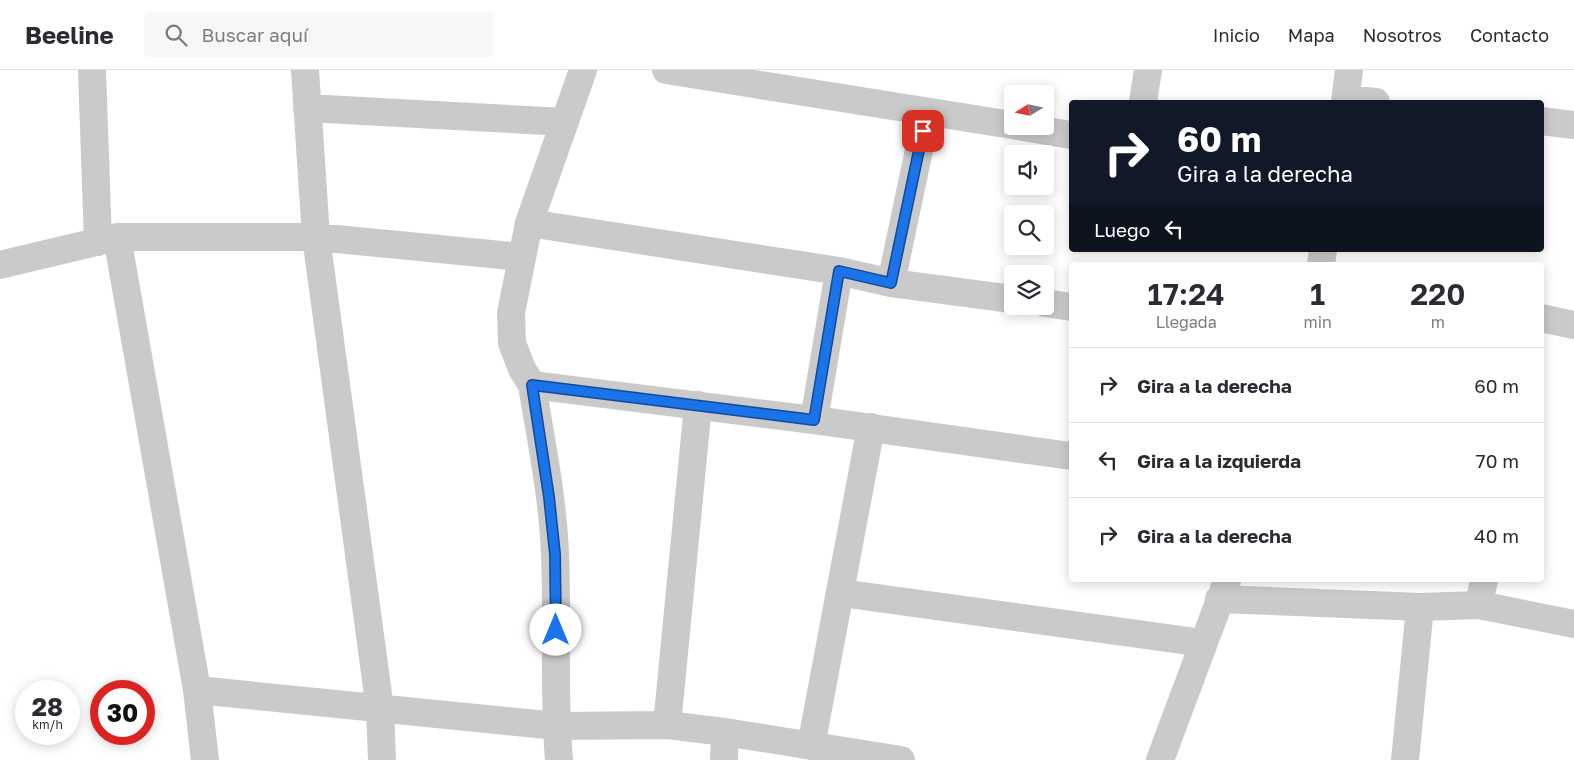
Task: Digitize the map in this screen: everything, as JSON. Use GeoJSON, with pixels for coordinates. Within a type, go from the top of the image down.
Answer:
{"type":"FeatureCollection","features":[{"type":"Feature","properties":{"kind":"street"},"geometry":{"type":"LineString","coordinates":[[92,70],[108,240],[197,690],[205,760]]}},
{"type":"Feature","properties":{"kind":"street"},"geometry":{"type":"LineString","coordinates":[[304,70],[316,237],[380,709],[382,760]]}},
{"type":"Feature","properties":{"kind":"street"},"geometry":{"type":"LineString","coordinates":[[559,760],[556,726],[555,554],[549,497],[532,385],[522,369],[512,344],[511,313],[529,223],[583,70]]}},
{"type":"Feature","properties":{"kind":"street"},"geometry":{"type":"LineString","coordinates":[[666,70],[1004,125]]}},
{"type":"Feature","properties":{"kind":"street"},"geometry":{"type":"LineString","coordinates":[[1143,100],[1148,70]]}},
{"type":"Feature","properties":{"kind":"street"},"geometry":{"type":"LineString","coordinates":[[1346,100],[1349,70]]}},
{"type":"Feature","properties":{"kind":"street"},"geometry":{"type":"LineString","coordinates":[[307,108],[565,122]]}},
{"type":"Feature","properties":{"kind":"street"},"geometry":{"type":"LineString","coordinates":[[891,283],[927,112]]}},
{"type":"Feature","properties":{"kind":"street"},"geometry":{"type":"LineString","coordinates":[[1544,121],[1574,125]]}},
{"type":"Feature","properties":{"kind":"street"},"geometry":{"type":"LineString","coordinates":[[1054,132],[1069,135]]}},
{"type":"Feature","properties":{"kind":"street"},"geometry":{"type":"LineString","coordinates":[[529,223],[839,271],[891,283],[1004,298]]}},
{"type":"Feature","properties":{"kind":"street"},"geometry":{"type":"LineString","coordinates":[[0,265],[108,240],[316,237],[522,257]]}},
{"type":"Feature","properties":{"kind":"street"},"geometry":{"type":"LineString","coordinates":[[814,420],[839,271]]}},
{"type":"Feature","properties":{"kind":"street"},"geometry":{"type":"LineString","coordinates":[[1054,304],[1069,307]]}},
{"type":"Feature","properties":{"kind":"street"},"geometry":{"type":"LineString","coordinates":[[1544,319],[1574,326]]}},
{"type":"Feature","properties":{"kind":"street"},"geometry":{"type":"LineString","coordinates":[[532,385],[871,427],[1069,456]]}},
{"type":"Feature","properties":{"kind":"street"},"geometry":{"type":"LineString","coordinates":[[667,725],[698,405]]}},
{"type":"Feature","properties":{"kind":"street"},"geometry":{"type":"LineString","coordinates":[[811,746],[871,427]]}},
{"type":"Feature","properties":{"kind":"street"},"geometry":{"type":"LineString","coordinates":[[1160,760],[1223,589],[1420,607],[1482,593],[1574,624]]}},
{"type":"Feature","properties":{"kind":"street"},"geometry":{"type":"LineString","coordinates":[[840,593],[1203,643]]}},
{"type":"Feature","properties":{"kind":"street"},"geometry":{"type":"LineString","coordinates":[[1405,760],[1420,607]]}},
{"type":"Feature","properties":{"kind":"street"},"geometry":{"type":"LineString","coordinates":[[197,690],[556,726],[667,725],[725,732],[899,760]]}},
{"type":"Feature","properties":{"kind":"street"},"geometry":{"type":"LineString","coordinates":[[724,760],[725,732]]}},
{"type":"Feature","properties":{"kind":"route"},"geometry":{"type":"LineString","coordinates":[[556,630],[555,554],[549,497],[532,385],[814,420],[839,271],[891,283],[923,131]]}}]}
